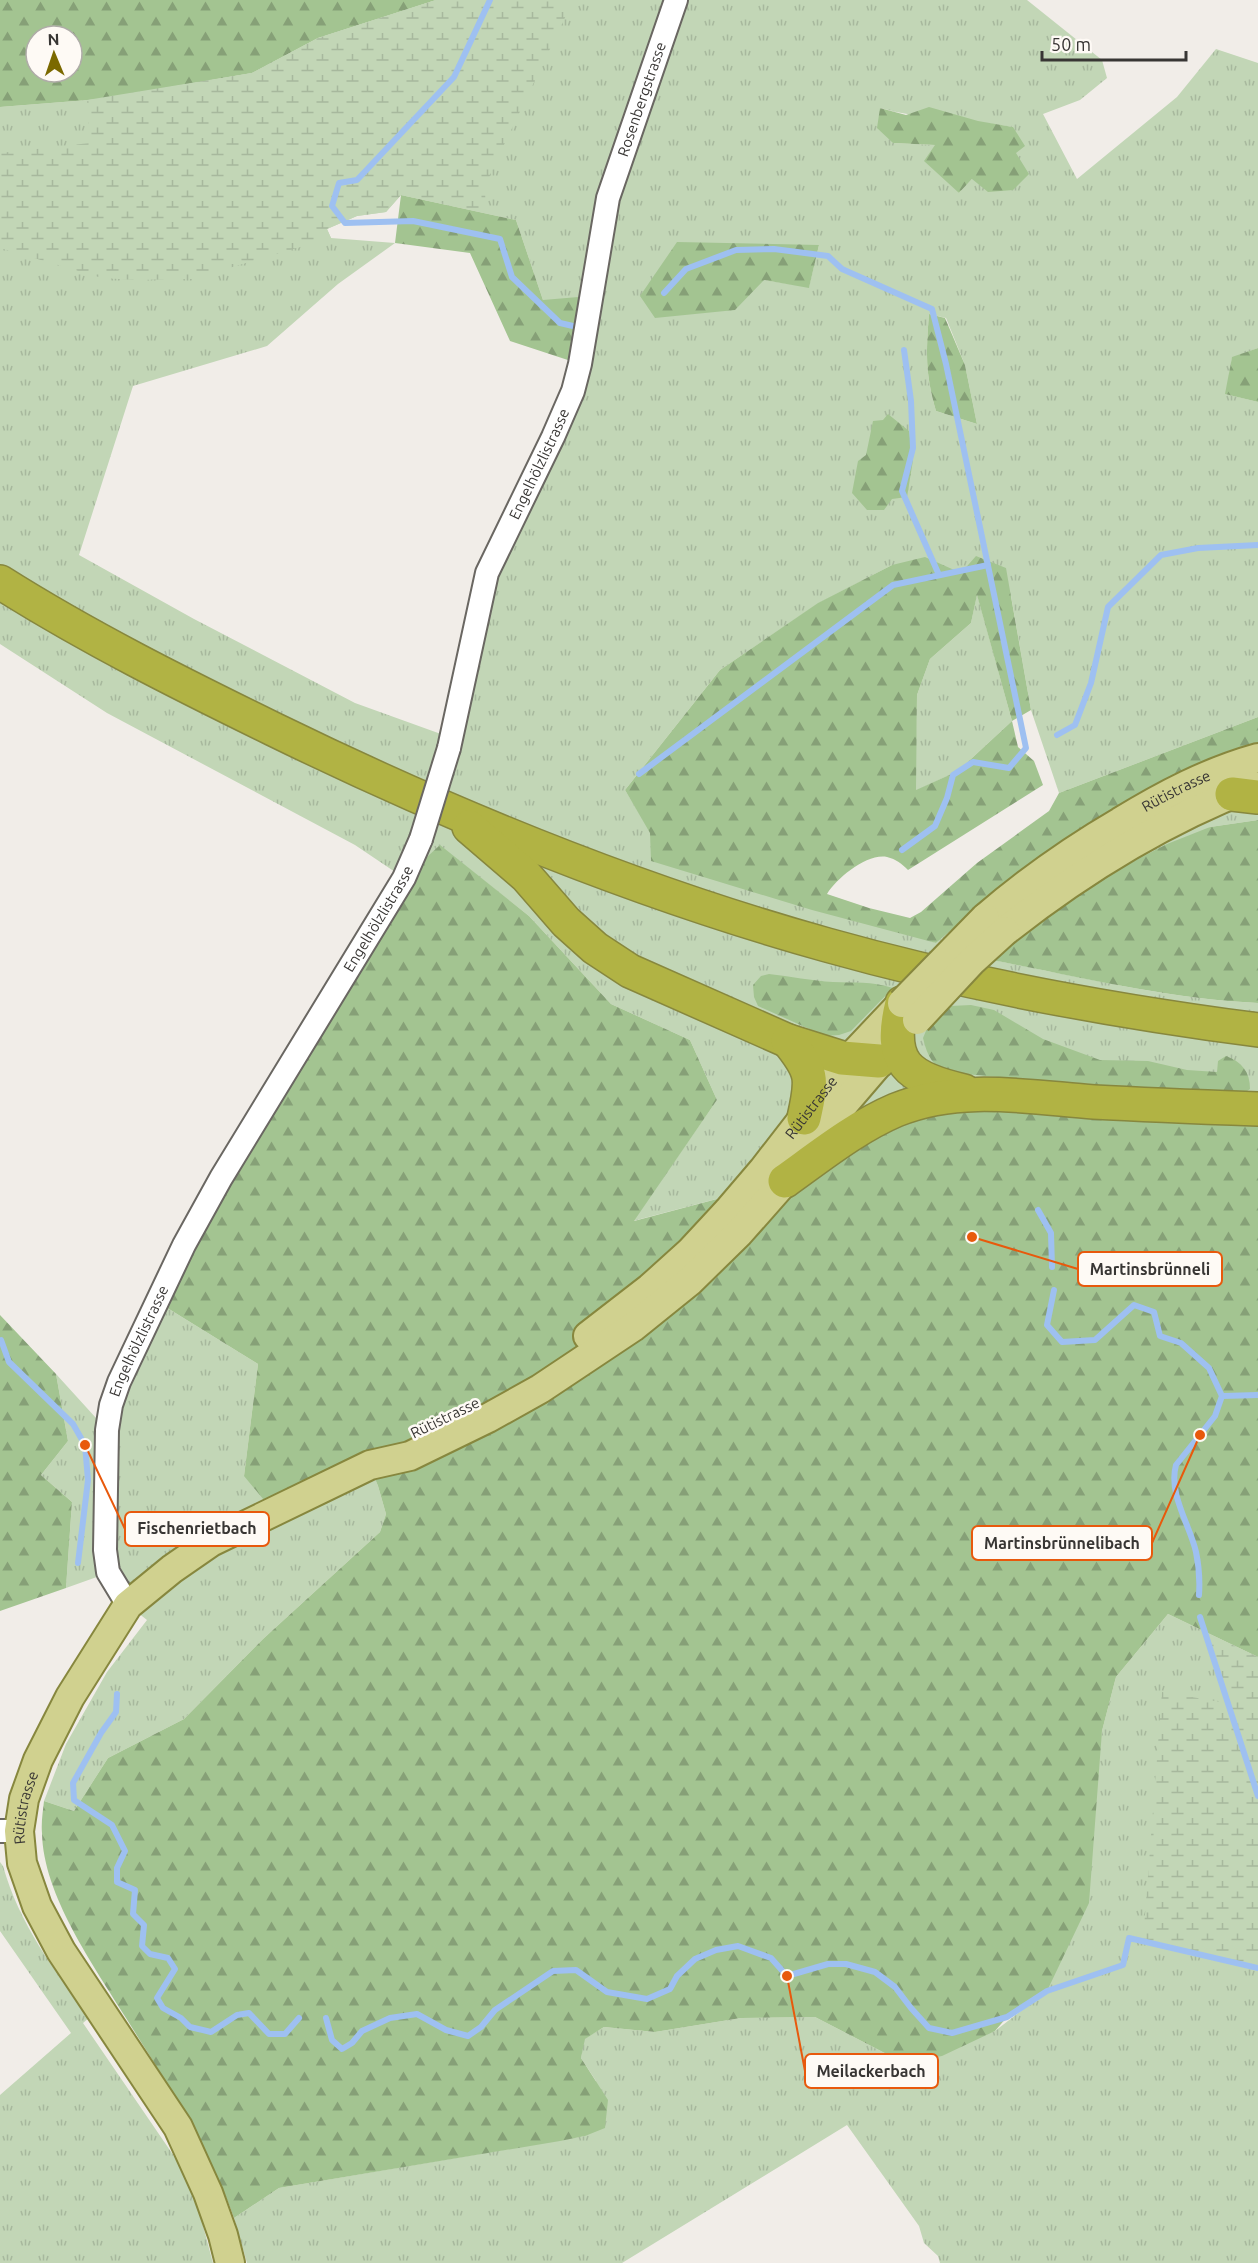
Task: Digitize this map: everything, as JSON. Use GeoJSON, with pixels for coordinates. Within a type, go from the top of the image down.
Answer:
{"type":"FeatureCollection","features":[{"type":"Feature","properties":{"kind":"highway"},"geometry":{"type":"LineString","coordinates":[[0,582],[73,625],[231,709],[329,757],[451,811],[607,873],[827,945],[1006,988],[1111,1010],[1258,1030]]}},
{"type":"Feature","properties":{"kind":"highway"},"geometry":{"type":"LineString","coordinates":[[451,811],[526,876],[566,922],[605,956],[656,984],[788,1041],[805,1063],[810,1074],[810,1091],[804,1118]]}},
{"type":"Feature","properties":{"kind":"highway"},"geometry":{"type":"LineString","coordinates":[[1224,1025],[1258,1018]]}},
{"type":"Feature","properties":{"kind":"highway"},"geometry":{"type":"LineString","coordinates":[[788,1041],[891,1030],[905,1064],[915,1074],[941,1086],[974,1094],[1258,1109]]}},
{"type":"Feature","properties":{"kind":"highway"},"geometry":{"type":"LineString","coordinates":[[785,1181],[838,1143],[896,1110],[919,1103],[974,1094]]}},
{"type":"Feature","properties":{"kind":"main road","name":"Rütistrasse"},"geometry":{"type":"LineString","coordinates":[[370,1466],[401,1440],[480,1401],[570,1348],[650,1288],[690,1252],[728,1211],[804,1118],[891,1030],[971,962],[995,924],[1045,869],[1164,796],[1196,780],[1258,758]]}},
{"type":"Feature","properties":{"kind":"main road","name":"Rütistrasse"},"geometry":{"type":"LineString","coordinates":[[995,924],[1050,896],[1092,868],[1150,835],[1249,792]]}},
{"type":"Feature","properties":{"kind":"main road","name":"Rütistrasse"},"geometry":{"type":"LineString","coordinates":[[230,2263],[208,2193],[178,2127],[61,1951],[37,1906],[10,1831],[38,1760],[70,1696],[128,1605],[172,1569],[211,1542],[370,1466],[410,1456],[488,1418],[584,1362],[633,1327],[690,1281],[739,1233],[785,1181],[891,1030]]}},
{"type":"Feature","properties":{"kind":"street","name":"Rosenbergstrasse"},"geometry":{"type":"LineString","coordinates":[[608,198],[676,0]]}},
{"type":"Feature","properties":{"kind":"street","name":"Engelhölzlistrasse"},"geometry":{"type":"LineString","coordinates":[[128,1605],[108,1572],[105,1550],[107,1430],[111,1405],[156,1301],[216,1187],[404,878],[421,839],[449,748],[487,573],[573,391],[580,364],[608,198]]}},
{"type":"Feature","properties":{"kind":"green space"},"geometry":{"type":"Polygon","coordinates":[[[0,0],[436,0],[318,38],[252,73],[101,99],[0,107],[0,0]]]}},
{"type":"Feature","properties":{"kind":"green space"},"geometry":{"type":"Polygon","coordinates":[[[436,0],[1027,0],[1102,60],[1107,78],[1080,100],[1043,114],[1077,179],[1177,97],[1216,49],[1258,63],[1258,348],[1232,358],[1226,394],[1258,402],[1258,717],[1059,793],[1031,710],[1011,596],[961,573],[892,565],[819,603],[720,670],[625,790],[651,833],[936,943],[967,917],[1258,748],[1258,820],[1210,827],[993,960],[1158,992],[1258,1003],[1258,1109],[785,1181],[633,1221],[717,1100],[690,1040],[611,1004],[529,916],[440,846],[404,878],[355,845],[107,713],[0,644],[0,107],[101,99],[252,73],[318,38],[436,0]],[[880,108],[893,143],[936,145],[959,193],[972,179],[1016,152],[1013,127],[913,115],[880,108]],[[401,195],[386,212],[357,216],[327,229],[331,238],[395,243],[338,284],[267,346],[133,386],[79,555],[194,619],[355,703],[452,738],[487,573],[580,364],[543,300],[516,220],[401,195]],[[819,245],[764,280],[809,287],[819,245]],[[929,314],[928,374],[936,411],[977,424],[965,365],[946,318],[929,314]]]}},
{"type":"Feature","properties":{"kind":"green space"},"geometry":{"type":"Polygon","coordinates":[[[436,0],[569,0],[571,5],[491,172],[485,191],[486,213],[401,195],[386,212],[357,216],[327,229],[331,238],[192,279],[102,278],[0,248],[0,153],[90,143],[87,100],[252,73],[318,38],[436,0]]]}},
{"type":"Feature","properties":{"kind":"green space"},"geometry":{"type":"Polygon","coordinates":[[[929,107],[978,121],[1013,127],[1025,146],[1016,153],[1029,174],[1013,190],[988,192],[972,179],[959,193],[924,161],[935,145],[893,143],[877,128],[880,108],[906,115],[929,107]]]}},
{"type":"Feature","properties":{"kind":"green space"},"geometry":{"type":"Polygon","coordinates":[[[401,195],[516,220],[543,300],[590,296],[580,364],[510,341],[470,253],[395,243],[401,195]]]}},
{"type":"Feature","properties":{"kind":"green space"},"geometry":{"type":"Polygon","coordinates":[[[677,242],[819,245],[809,288],[764,280],[735,310],[655,318],[640,296],[677,242]]]}},
{"type":"Feature","properties":{"kind":"green space"},"geometry":{"type":"Polygon","coordinates":[[[929,314],[945,318],[965,365],[977,424],[936,411],[927,363],[929,314]]]}},
{"type":"Feature","properties":{"kind":"green space"},"geometry":{"type":"Polygon","coordinates":[[[1258,348],[1258,402],[1225,394],[1232,357],[1258,348]]]}},
{"type":"Feature","properties":{"kind":"green space"},"geometry":{"type":"Polygon","coordinates":[[[888,414],[909,431],[913,460],[907,497],[892,499],[884,510],[867,510],[852,493],[858,461],[866,455],[873,421],[883,420],[888,414]]]}},
{"type":"Feature","properties":{"kind":"green space"},"geometry":{"type":"Polygon","coordinates":[[[976,556],[1006,568],[1031,710],[1012,721],[1018,747],[1034,761],[1043,785],[908,870],[899,862],[887,857],[871,859],[845,874],[827,894],[910,918],[921,912],[977,863],[1049,811],[1059,793],[1258,717],[1258,748],[967,917],[936,943],[812,910],[651,861],[650,833],[625,790],[720,670],[818,603],[892,565],[925,557],[961,573],[976,556]],[[977,595],[971,623],[930,659],[917,695],[916,790],[958,771],[1012,721],[977,595]]]}},
{"type":"Feature","properties":{"kind":"green space"},"geometry":{"type":"Polygon","coordinates":[[[977,594],[1012,721],[958,771],[915,791],[917,695],[930,659],[971,623],[977,594]]]}},
{"type":"Feature","properties":{"kind":"green space"},"geometry":{"type":"Polygon","coordinates":[[[1258,820],[1258,1003],[1158,992],[992,960],[1041,915],[1115,871],[1167,844],[1210,827],[1258,820]]]}},
{"type":"Feature","properties":{"kind":"green space"},"geometry":{"type":"Polygon","coordinates":[[[440,845],[529,916],[611,1004],[690,1040],[717,1100],[634,1221],[785,1181],[896,1110],[1258,1109],[1258,1657],[1168,1614],[1116,1677],[1102,1731],[1089,1903],[1047,1991],[1007,2017],[995,2031],[942,2056],[904,2063],[815,2017],[741,2018],[655,2032],[604,2027],[585,2039],[581,2058],[608,2100],[605,2128],[585,2136],[560,2141],[279,2188],[234,2218],[212,2165],[186,2115],[86,1953],[61,1905],[51,1881],[45,1857],[42,1829],[44,1801],[74,1811],[108,1758],[184,1719],[263,1639],[380,1532],[386,1514],[370,1466],[273,1511],[244,1476],[258,1364],[156,1301],[404,878],[440,845]]]}},
{"type":"Feature","properties":{"kind":"green space"},"geometry":{"type":"Polygon","coordinates":[[[769,974],[825,981],[870,983],[893,988],[851,1031],[825,1036],[758,1006],[754,997],[753,985],[761,976],[769,974]]]}},
{"type":"Feature","properties":{"kind":"green space"},"geometry":{"type":"Polygon","coordinates":[[[971,1005],[994,1010],[1043,1039],[1100,1060],[1148,1061],[1187,1070],[1217,1072],[1218,1061],[1226,1056],[1244,1068],[1250,1089],[1240,1096],[953,1073],[938,1067],[932,1060],[923,1038],[928,1026],[950,1006],[971,1005]]]}},
{"type":"Feature","properties":{"kind":"green space"},"geometry":{"type":"Polygon","coordinates":[[[156,1301],[258,1364],[244,1476],[370,1465],[386,1514],[380,1532],[263,1639],[184,1719],[108,1758],[74,1811],[44,1801],[66,1744],[107,1672],[147,1620],[128,1605],[108,1573],[66,1588],[72,1502],[41,1475],[68,1441],[56,1374],[106,1429],[156,1301]]]}},
{"type":"Feature","properties":{"kind":"green space"},"geometry":{"type":"Polygon","coordinates":[[[0,1315],[56,1374],[68,1441],[41,1475],[72,1502],[66,1588],[0,1611],[0,1315]]]}},
{"type":"Feature","properties":{"kind":"green space"},"geometry":{"type":"Polygon","coordinates":[[[1168,1614],[1258,1657],[1258,2263],[940,2263],[938,2256],[924,2243],[919,2226],[847,2125],[622,2263],[247,2263],[234,2218],[279,2188],[585,2136],[596,2081],[581,2058],[584,2039],[604,2027],[655,2032],[741,2018],[815,2017],[904,2063],[995,2031],[1047,1991],[1102,1731],[1116,1677],[1168,1614]]]}},
{"type":"Feature","properties":{"kind":"green space"},"geometry":{"type":"Polygon","coordinates":[[[1207,1633],[1258,1657],[1258,1968],[1143,1941],[1162,1692],[1227,1703],[1207,1633]]]}},
{"type":"Feature","properties":{"kind":"green space"},"geometry":{"type":"Polygon","coordinates":[[[0,1862],[18,1907],[39,1946],[90,2017],[83,2023],[191,2181],[213,2263],[0,2263],[0,2095],[71,2033],[0,1931],[0,1862]]]}},
{"type":"Feature","properties":{"kind":"waterway"},"geometry":{"type":"LineString","coordinates":[[490,0],[454,77],[357,180],[339,183],[332,206],[345,223],[413,221],[500,239],[512,277],[560,323],[573,326]]}},
{"type":"Feature","properties":{"kind":"waterway"},"geometry":{"type":"LineString","coordinates":[[664,293],[686,269],[736,250],[774,249],[828,256],[842,269],[932,309],[946,364],[1026,748],[1009,768],[973,762],[953,775],[947,798],[935,826],[902,850]]}},
{"type":"Feature","properties":{"kind":"waterway"},"geometry":{"type":"LineString","coordinates":[[904,350],[911,401],[913,448],[902,491],[939,575]]}},
{"type":"Feature","properties":{"kind":"waterway"},"geometry":{"type":"LineString","coordinates":[[1057,735],[1075,725],[1091,683],[1108,607],[1161,555],[1198,548],[1258,545]]}},
{"type":"Feature","properties":{"kind":"waterway"},"geometry":{"type":"LineString","coordinates":[[639,774],[893,585],[988,565]]}},
{"type":"Feature","properties":{"kind":"waterway"},"geometry":{"type":"LineString","coordinates":[[1038,1210],[1051,1233],[1052,1267]]}},
{"type":"Feature","properties":{"kind":"waterway"},"geometry":{"type":"LineString","coordinates":[[1054,1290],[1047,1325],[1062,1342],[1095,1340],[1134,1305],[1154,1312],[1160,1336],[1181,1343],[1209,1368],[1222,1396],[1215,1416],[1176,1465],[1174,1476],[1177,1498],[1196,1552],[1199,1595]]}},
{"type":"Feature","properties":{"kind":"waterway"},"geometry":{"type":"LineString","coordinates":[[1,1340],[9,1362],[73,1424],[85,1445],[88,1480],[78,1563]]}},
{"type":"Feature","properties":{"kind":"waterway"},"geometry":{"type":"LineString","coordinates":[[1222,1396],[1258,1395]]}},
{"type":"Feature","properties":{"kind":"waterway"},"geometry":{"type":"LineString","coordinates":[[1200,1617],[1258,1796]]}},
{"type":"Feature","properties":{"kind":"waterway"},"geometry":{"type":"LineString","coordinates":[[117,1694],[116,1712],[101,1733],[73,1783],[74,1800],[112,1825],[125,1851],[117,1868],[117,1882],[135,1890],[133,1914],[144,1925],[142,1946],[150,1954],[168,1958],[175,1969],[157,1998],[163,2008],[181,2018],[190,2027],[211,2032],[237,2015],[249,2013],[269,2034],[285,2034],[299,2018]]}},
{"type":"Feature","properties":{"kind":"waterway"},"geometry":{"type":"LineString","coordinates":[[326,2018],[332,2040],[342,2049],[352,2043],[362,2031],[390,2018],[417,2014],[446,2030],[468,2036],[481,2027],[495,2010],[553,1971],[576,1970],[607,1992],[647,1999],[670,1989],[677,1976],[695,1959],[716,1950],[738,1946],[771,1958],[787,1976],[828,1964],[846,1964],[875,1972],[895,1987],[929,2028],[952,2033],[1007,2017],[1047,1991],[1123,1965],[1129,1938],[1258,1968]]}},
{"type":"Feature","properties":{"kind":"place","name":"Martinsbrünneli"},"geometry":{"type":"Point","coordinates":[972,1237]}},
{"type":"Feature","properties":{"kind":"place","name":"Martinsbrünnelibach"},"geometry":{"type":"Point","coordinates":[1200,1435]}},
{"type":"Feature","properties":{"kind":"place","name":"Fischenrietbach"},"geometry":{"type":"Point","coordinates":[85,1445]}},
{"type":"Feature","properties":{"kind":"place","name":"Meilackerbach"},"geometry":{"type":"Point","coordinates":[787,1976]}}]}
